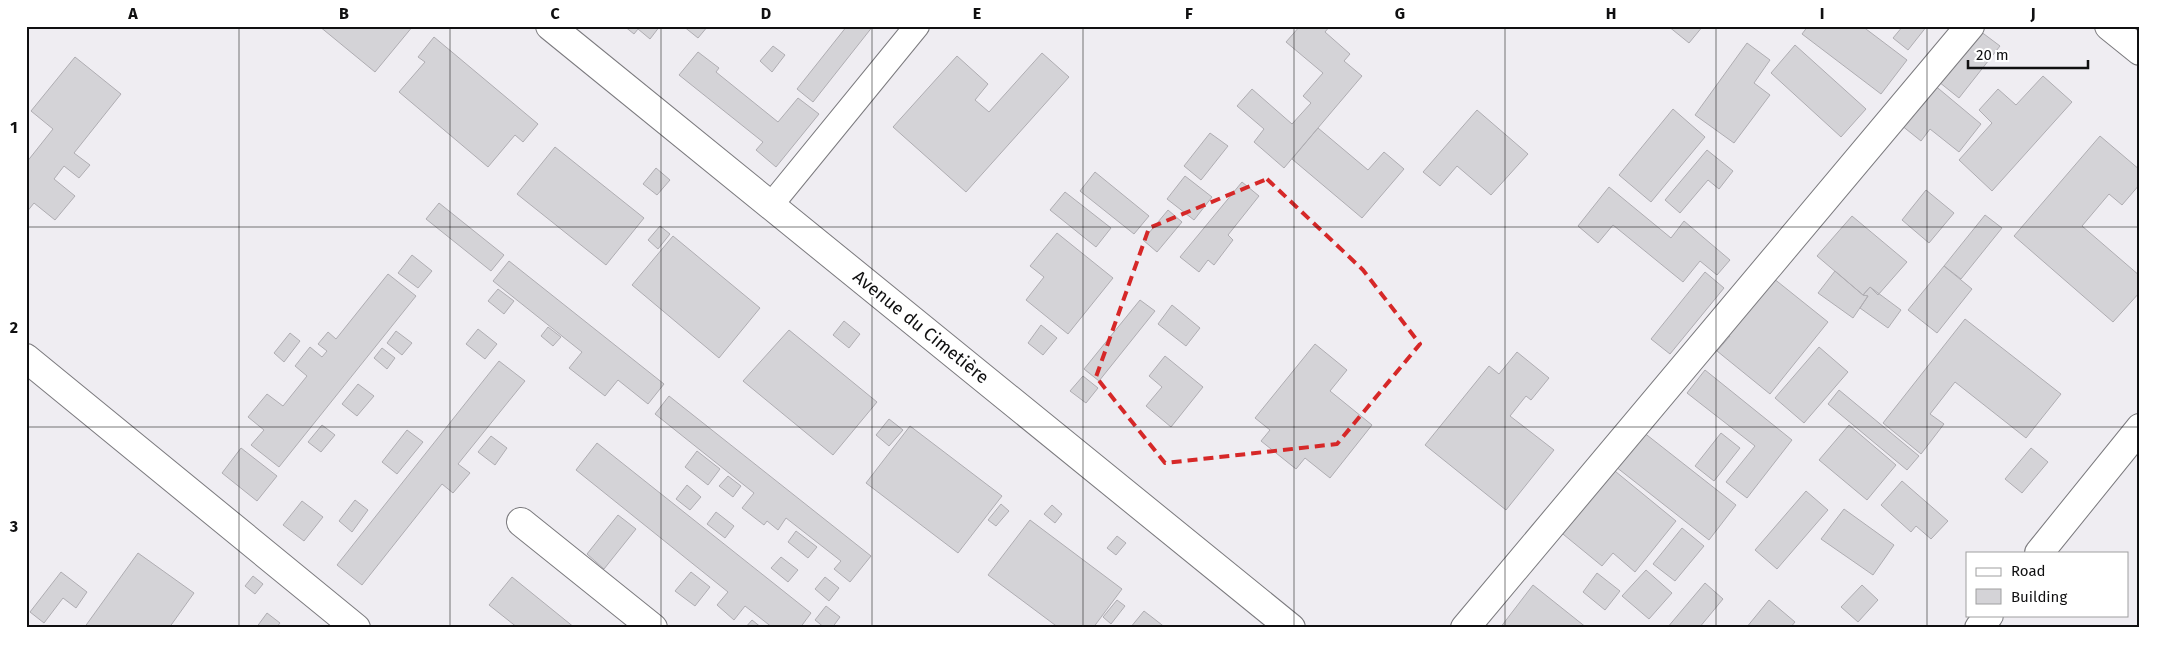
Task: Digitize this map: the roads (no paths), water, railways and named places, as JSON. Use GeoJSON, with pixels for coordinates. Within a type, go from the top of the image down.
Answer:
{"type":"FeatureCollection","features":[{"type":"Feature","properties":{"kind":"street","name":"Avenue du Cimetière"},"geometry":{"type":"LineString","coordinates":[[550,26],[1291,628]]}},
{"type":"Feature","properties":{"kind":"street"},"geometry":{"type":"LineString","coordinates":[[1466,628],[1970,26]]}},
{"type":"Feature","properties":{"kind":"street"},"geometry":{"type":"LineString","coordinates":[[2110,26],[2140,52]]}},
{"type":"Feature","properties":{"kind":"street"},"geometry":{"type":"LineString","coordinates":[[26,358],[356,628]]}},
{"type":"Feature","properties":{"kind":"street"},"geometry":{"type":"LineString","coordinates":[[2040,552],[2140,428]]}},
{"type":"Feature","properties":{"kind":"street"},"geometry":{"type":"LineString","coordinates":[[522,522],[652,628]]}},
{"type":"Feature","properties":{"kind":"street"},"geometry":{"type":"LineString","coordinates":[[1979,628],[1988,616]]}},
{"type":"Feature","properties":{"kind":"lane"},"geometry":{"type":"LineString","coordinates":[[771,205],[917,26]]}}]}
